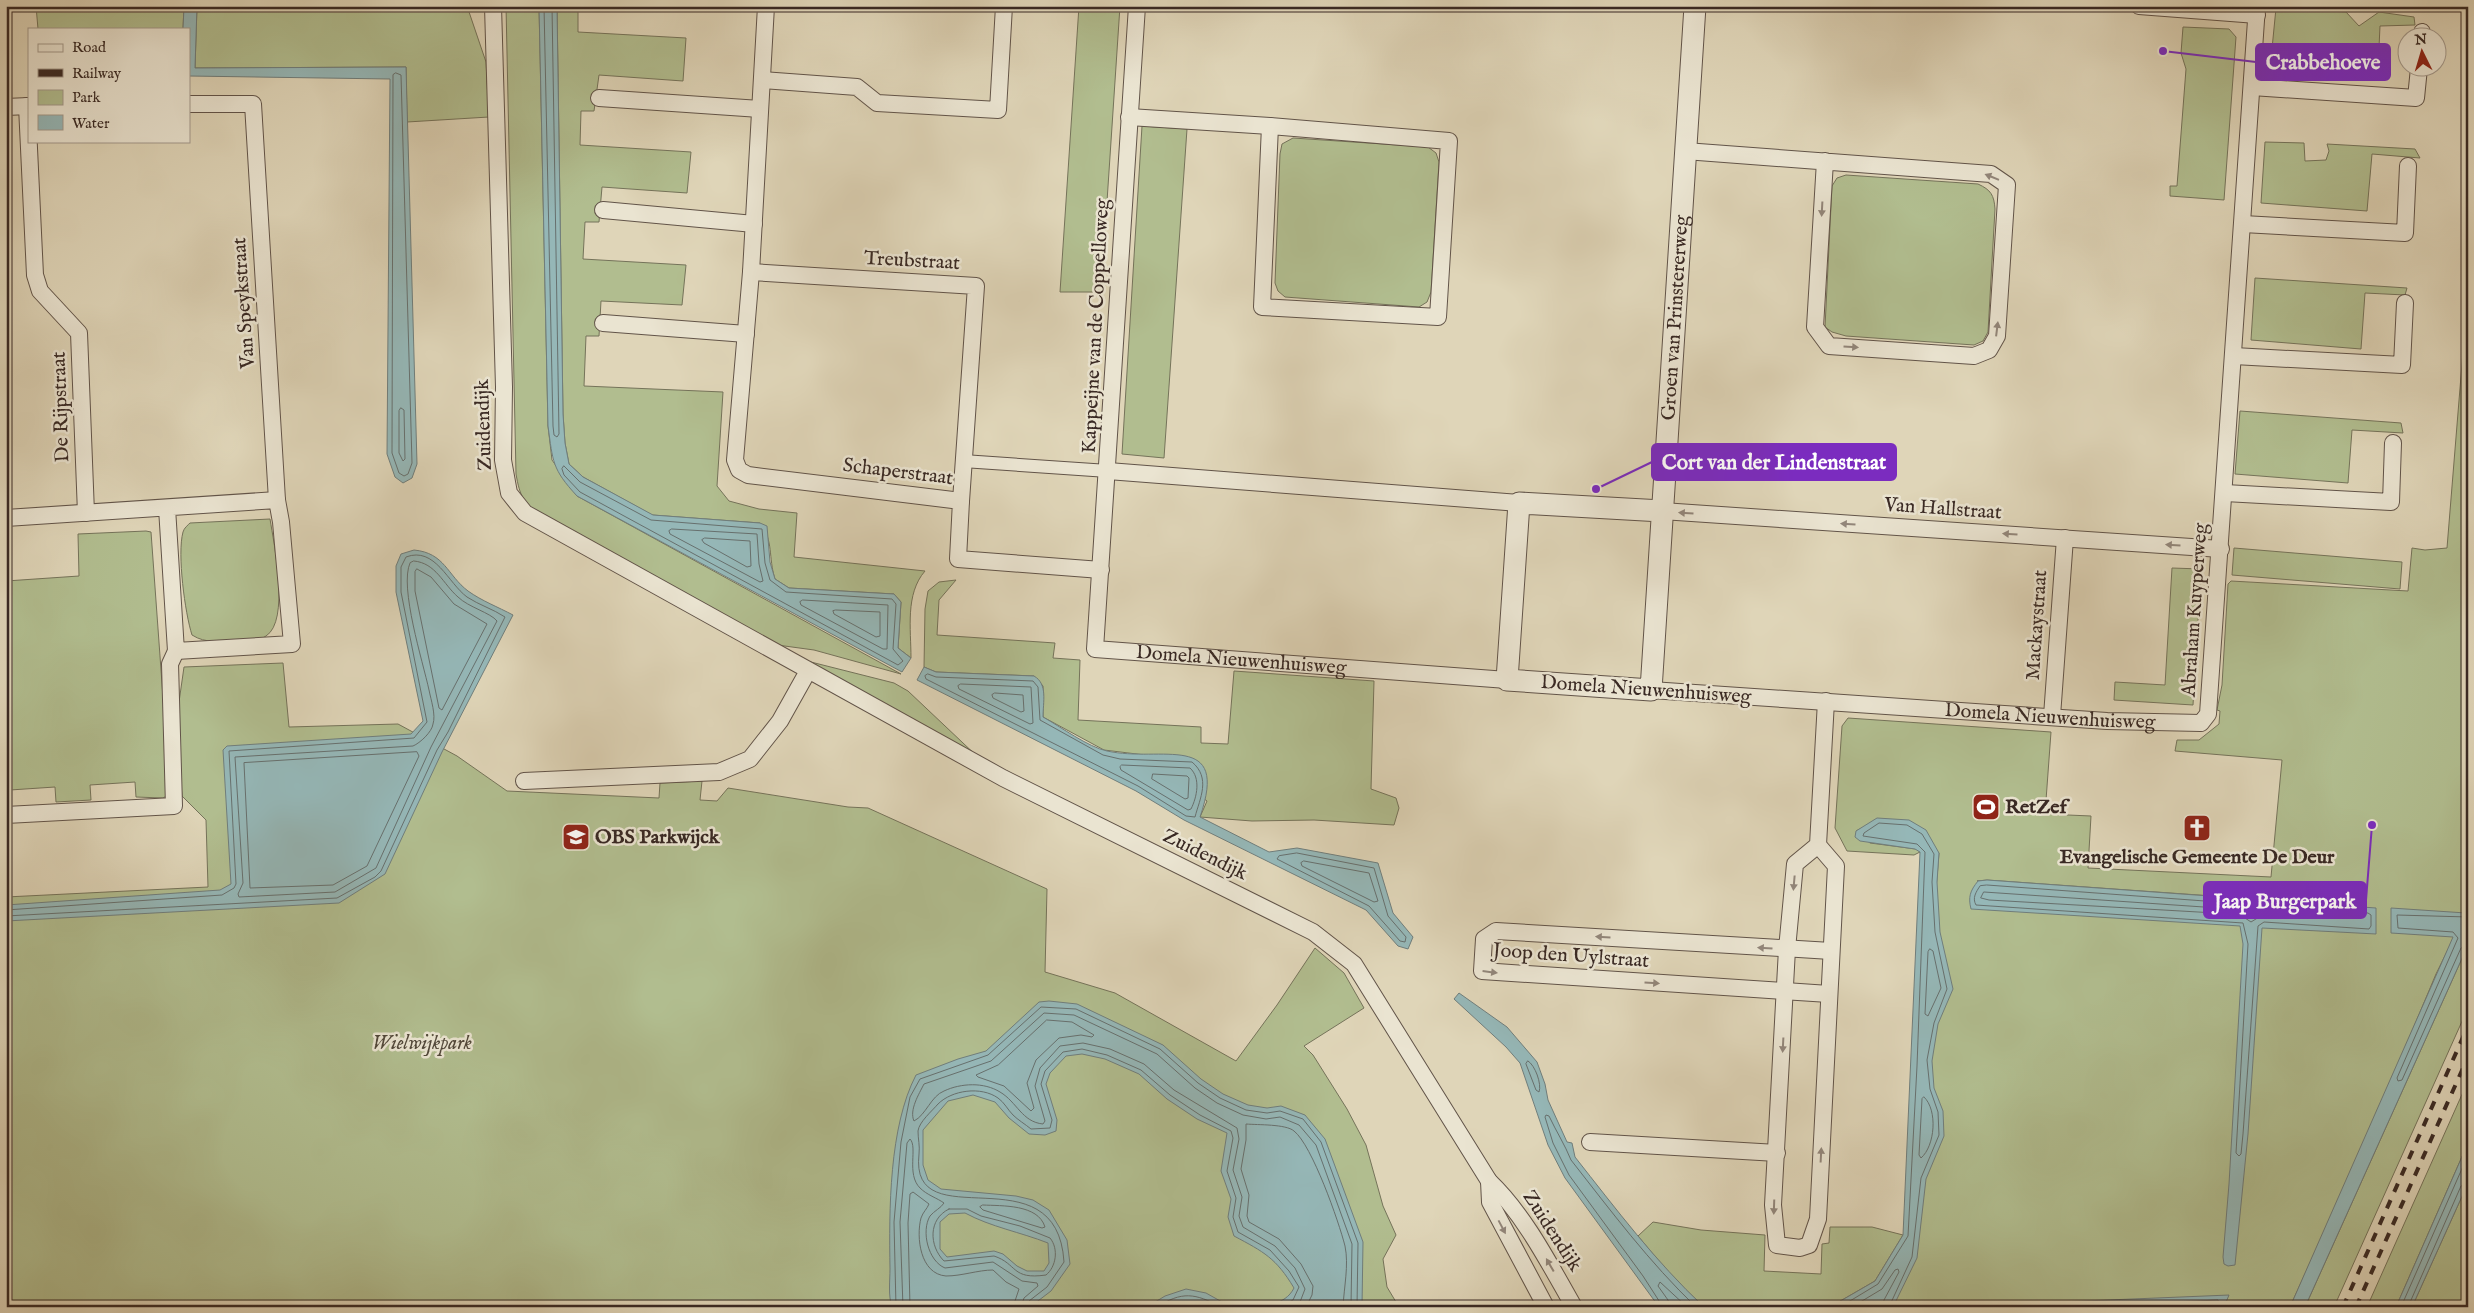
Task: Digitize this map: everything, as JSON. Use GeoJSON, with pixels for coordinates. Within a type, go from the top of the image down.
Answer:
{"type":"FeatureCollection","features":[{"type":"Feature","properties":{"kind":"street","name":"Zuidendijk"},"geometry":{"type":"LineString","coordinates":[[493,6],[504,387],[504,460],[509,493],[525,513],[1003,778],[1313,932],[1354,964],[1489,1181],[1501,1192],[1547,1258],[1574,1307]]}},
{"type":"Feature","properties":{"kind":"street"},"geometry":{"type":"LineString","coordinates":[[603,324],[746,334],[766,6]]}},
{"type":"Feature","properties":{"kind":"street"},"geometry":{"type":"LineString","coordinates":[[762,80],[857,88],[877,104],[998,110],[1004,6]]}},
{"type":"Feature","properties":{"kind":"street","name":"Kappeijne van de Coppelloweg"},"geometry":{"type":"LineString","coordinates":[[1095,649],[1102,570],[1137,6]]}},
{"type":"Feature","properties":{"kind":"street","name":"Groen van Prinstererweg"},"geometry":{"type":"LineString","coordinates":[[1651,690],[1684,151],[1695,6]]}},
{"type":"Feature","properties":{"kind":"street"},"geometry":{"type":"LineString","coordinates":[[2139,6],[2257,11]]}},
{"type":"Feature","properties":{"kind":"street","name":"Abraham Kuyperweg"},"geometry":{"type":"LineString","coordinates":[[2197,724],[2201,723],[2208,714],[2225,493],[2257,11]]}},
{"type":"Feature","properties":{"kind":"street"},"geometry":{"type":"LineString","coordinates":[[2252,87],[2416,98],[2418,78]]}},
{"type":"Feature","properties":{"kind":"street"},"geometry":{"type":"LineString","coordinates":[[599,98],[760,108]]}},
{"type":"Feature","properties":{"kind":"street","name":"Van Speykstraat"},"geometry":{"type":"LineString","coordinates":[[176,650],[292,644],[282,522],[277,500],[253,104],[190,104]]}},
{"type":"Feature","properties":{"kind":"street"},"geometry":{"type":"LineString","coordinates":[[6,107],[28,106]]}},
{"type":"Feature","properties":{"kind":"street"},"geometry":{"type":"LineString","coordinates":[[1129,117],[1270,126],[1449,141],[1438,317],[1262,307],[1270,126]]}},
{"type":"Feature","properties":{"kind":"street","name":"De Rijpstraat"},"geometry":{"type":"LineString","coordinates":[[29,142],[35,276],[40,291],[79,333],[86,513]]}},
{"type":"Feature","properties":{"kind":"street"},"geometry":{"type":"LineString","coordinates":[[1684,151],[1824,161],[1991,174],[2007,185],[1997,336],[1989,350],[1974,356],[1829,346],[1815,327],[1824,161]]}},
{"type":"Feature","properties":{"kind":"street"},"geometry":{"type":"LineString","coordinates":[[2243,224],[2405,232],[2408,166]]}},
{"type":"Feature","properties":{"kind":"street"},"geometry":{"type":"LineString","coordinates":[[603,210],[754,224]]}},
{"type":"Feature","properties":{"kind":"street","name":"Treubstraat"},"geometry":{"type":"LineString","coordinates":[[751,272],[976,286],[961,501]]}},
{"type":"Feature","properties":{"kind":"street"},"geometry":{"type":"LineString","coordinates":[[2234,356],[2402,365],[2405,303]]}},
{"type":"Feature","properties":{"kind":"street","name":"Schaperstraat"},"geometry":{"type":"LineString","coordinates":[[746,334],[736,460],[739,470],[748,475],[961,501],[958,559],[1102,570]]}},
{"type":"Feature","properties":{"kind":"street"},"geometry":{"type":"LineString","coordinates":[[2225,493],[2391,502],[2393,443]]}},
{"type":"Feature","properties":{"kind":"street"},"geometry":{"type":"LineString","coordinates":[[963,461],[1519,503],[1662,511]]}},
{"type":"Feature","properties":{"kind":"street"},"geometry":{"type":"LineString","coordinates":[[6,518],[277,500]]}},
{"type":"Feature","properties":{"kind":"street"},"geometry":{"type":"LineString","coordinates":[[1508,680],[1519,503]]}},
{"type":"Feature","properties":{"kind":"street"},"geometry":{"type":"LineString","coordinates":[[6,815],[174,806],[170,664],[176,650],[167,508]]}},
{"type":"Feature","properties":{"kind":"street","name":"Van Hallstraat"},"geometry":{"type":"LineString","coordinates":[[1662,511],[2221,549]]}},
{"type":"Feature","properties":{"kind":"street","name":"Mackaystraat"},"geometry":{"type":"LineString","coordinates":[[2052,716],[2065,538]]}},
{"type":"Feature","properties":{"kind":"street","name":"Domela Nieuwenhuisweg"},"geometry":{"type":"LineString","coordinates":[[1095,649],[1651,690],[2197,724]]}},
{"type":"Feature","properties":{"kind":"street"},"geometry":{"type":"LineString","coordinates":[[524,781],[719,772],[750,759],[780,721],[808,670]]}},
{"type":"Feature","properties":{"kind":"street"},"geometry":{"type":"LineString","coordinates":[[1818,845],[1795,864],[1785,991],[1773,1205],[1777,1245],[1800,1248],[1809,1245],[1818,1220],[1836,866],[1818,845],[1826,701]]}},
{"type":"Feature","properties":{"kind":"street","name":"Joop den Uylstraat"},"geometry":{"type":"LineString","coordinates":[[1829,994],[1482,971],[1484,938],[1496,931],[1831,951]]}},
{"type":"Feature","properties":{"kind":"street"},"geometry":{"type":"LineString","coordinates":[[1590,1142],[1777,1153]]}},
{"type":"Feature","properties":{"kind":"street","name":"Zuidendijk"},"geometry":{"type":"LineString","coordinates":[[1489,1181],[1490,1202],[1546,1307]]}},
{"type":"Feature","properties":{"kind":"green space"},"geometry":{"type":"Polygon","coordinates":[[[36,6],[184,6],[183,28],[38,28],[36,6]]]}},
{"type":"Feature","properties":{"kind":"green space"},"geometry":{"type":"Polygon","coordinates":[[[197,6],[467,6],[486,62],[489,117],[407,122],[406,67],[195,68],[197,6]]]}},
{"type":"Feature","properties":{"kind":"green space"},"geometry":{"type":"Polygon","coordinates":[[[506,6],[539,6],[548,426],[552,460],[577,496],[901,674],[814,650],[770,644],[541,516],[523,498],[516,474],[506,6]]]}},
{"type":"Feature","properties":{"kind":"green space"},"geometry":{"type":"Polygon","coordinates":[[[557,6],[578,6],[578,32],[686,38],[683,81],[599,75],[594,111],[581,111],[580,145],[691,152],[687,193],[602,187],[599,222],[585,222],[583,259],[686,265],[682,305],[601,301],[599,336],[586,336],[584,386],[723,392],[717,486],[729,501],[759,509],[797,513],[794,557],[925,571],[914,590],[910,612],[911,658],[898,648],[901,602],[894,594],[789,588],[775,579],[769,543],[760,523],[652,515],[583,477],[569,464],[563,414],[557,6]]]}},
{"type":"Feature","properties":{"kind":"green space"},"geometry":{"type":"Polygon","coordinates":[[[1079,6],[1120,6],[1101,292],[1060,292],[1079,6]]]}},
{"type":"Feature","properties":{"kind":"green space"},"geometry":{"type":"Polygon","coordinates":[[[2276,8],[2346,12],[2359,26],[2379,12],[2414,17],[2415,25],[2380,26],[2378,69],[2372,77],[2270,69],[2276,8]]]}},
{"type":"Feature","properties":{"kind":"green space"},"geometry":{"type":"Polygon","coordinates":[[[2183,27],[2229,29],[2236,37],[2224,200],[2170,196],[2170,186],[2177,186],[2186,69],[2181,53],[2183,27]]]}},
{"type":"Feature","properties":{"kind":"green space"},"geometry":{"type":"Polygon","coordinates":[[[1142,126],[1187,129],[1164,458],[1122,454],[1142,126]]]}},
{"type":"Feature","properties":{"kind":"green space"},"geometry":{"type":"Polygon","coordinates":[[[1293,138],[1428,147],[1436,153],[1439,162],[1431,292],[1427,302],[1419,307],[1285,297],[1278,291],[1275,283],[1280,154],[1282,144],[1293,138]]]}},
{"type":"Feature","properties":{"kind":"green space"},"geometry":{"type":"Polygon","coordinates":[[[2265,142],[2304,143],[2305,161],[2326,160],[2329,151],[2327,144],[2415,149],[2420,158],[2372,154],[2367,211],[2261,203],[2265,142]]]}},
{"type":"Feature","properties":{"kind":"green space"},"geometry":{"type":"Polygon","coordinates":[[[1846,175],[1978,184],[1989,191],[1994,200],[1995,209],[1988,332],[1983,341],[1974,345],[1846,336],[1832,332],[1825,327],[1832,186],[1837,178],[1846,175]]]}},
{"type":"Feature","properties":{"kind":"green space"},"geometry":{"type":"Polygon","coordinates":[[[2255,278],[2407,288],[2405,295],[2365,293],[2361,349],[2251,340],[2255,278]]]}},
{"type":"Feature","properties":{"kind":"green space"},"geometry":{"type":"Polygon","coordinates":[[[2468,290],[2468,909],[2436,974],[2374,1122],[2290,1307],[1875,1307],[1907,1246],[1939,853],[1862,828],[1856,831],[1870,843],[1916,849],[1920,852],[1914,855],[1847,851],[1835,828],[1842,726],[1848,718],[2051,732],[2045,814],[2091,816],[2088,868],[2271,877],[2282,760],[2175,751],[2177,740],[2199,740],[2219,724],[2220,711],[2217,710],[2222,685],[2228,584],[2231,581],[2408,591],[2412,548],[2425,550],[2447,548],[2468,290]],[[1987,880],[1977,881],[2269,901],[1987,880]]]}},
{"type":"Feature","properties":{"kind":"green space"},"geometry":{"type":"Polygon","coordinates":[[[2240,411],[2401,423],[2403,433],[2352,430],[2348,483],[2235,474],[2240,411]]]}},
{"type":"Feature","properties":{"kind":"green space"},"geometry":{"type":"Polygon","coordinates":[[[270,519],[277,563],[279,599],[273,628],[263,638],[256,639],[213,641],[203,640],[192,635],[184,599],[181,568],[181,542],[184,529],[190,523],[270,519]]]}},
{"type":"Feature","properties":{"kind":"green space"},"geometry":{"type":"Polygon","coordinates":[[[151,532],[170,794],[163,798],[136,797],[135,782],[90,785],[91,800],[56,802],[55,787],[10,790],[11,805],[6,805],[6,581],[79,576],[78,534],[151,532]]]}},
{"type":"Feature","properties":{"kind":"green space"},"geometry":{"type":"Polygon","coordinates":[[[2234,548],[2402,562],[2400,589],[2232,575],[2234,548]]]}},
{"type":"Feature","properties":{"kind":"green space"},"geometry":{"type":"Polygon","coordinates":[[[2172,568],[2201,569],[2193,705],[2114,700],[2115,682],[2165,685],[2172,568]]]}},
{"type":"Feature","properties":{"kind":"green space"},"geometry":{"type":"Polygon","coordinates":[[[956,580],[939,600],[937,635],[1055,643],[1053,658],[1080,660],[1078,720],[1201,727],[1201,743],[1228,744],[1234,671],[1374,681],[1371,789],[1396,798],[1399,808],[1394,825],[1314,820],[1252,821],[1200,817],[1207,801],[1145,755],[1104,750],[1043,717],[1043,686],[1034,676],[936,672],[924,667],[925,609],[928,591],[939,582],[956,580]]]}},
{"type":"Feature","properties":{"kind":"green space"},"geometry":{"type":"Polygon","coordinates":[[[799,659],[894,683],[908,691],[981,760],[799,659]]]}},
{"type":"Feature","properties":{"kind":"green space","name":"Wielwijkpark"},"geometry":{"type":"Polygon","coordinates":[[[283,663],[289,727],[398,724],[457,756],[507,791],[659,798],[660,783],[702,781],[700,800],[717,801],[728,788],[848,807],[868,808],[1047,889],[1045,972],[1115,993],[1236,1061],[1277,1005],[1315,948],[1344,973],[1364,1008],[1304,1046],[1313,1055],[1347,1109],[1366,1145],[1383,1206],[1396,1235],[1383,1259],[1387,1287],[1399,1307],[6,1307],[6,897],[208,887],[206,820],[182,796],[176,723],[184,667],[283,663]]]}},
{"type":"Feature","properties":{"kind":"green space"},"geometry":{"type":"Polygon","coordinates":[[[2468,945],[2468,1008],[2334,1307],[2305,1307],[2468,945]]]}},
{"type":"Feature","properties":{"kind":"green space"},"geometry":{"type":"Polygon","coordinates":[[[2468,1081],[2468,1143],[2396,1307],[2367,1307],[2468,1081]]]}},
{"type":"Feature","properties":{"kind":"green space"},"geometry":{"type":"Polygon","coordinates":[[[2468,1183],[2468,1307],[2412,1307],[2468,1183]]]}},
{"type":"Feature","properties":{"kind":"green space"},"geometry":{"type":"Polygon","coordinates":[[[1653,1222],[1701,1230],[1765,1235],[1764,1271],[1821,1274],[1822,1244],[1829,1243],[1830,1227],[1872,1227],[1903,1235],[1875,1281],[1830,1307],[1704,1307],[1671,1276],[1638,1236],[1653,1222]]]}},
{"type":"Feature","properties":{"kind":"water"},"geometry":{"type":"Polygon","coordinates":[[[184,6],[197,6],[195,68],[406,67],[417,464],[412,478],[403,483],[395,477],[387,454],[390,79],[190,76],[190,28],[183,28],[184,6]]]}},
{"type":"Feature","properties":{"kind":"water"},"geometry":{"type":"Polygon","coordinates":[[[539,6],[557,6],[563,414],[569,464],[583,477],[653,515],[760,523],[767,526],[770,562],[775,579],[789,588],[894,594],[901,602],[898,648],[911,658],[902,672],[577,496],[558,471],[553,457],[548,426],[539,6]]]}},
{"type":"Feature","properties":{"kind":"water"},"geometry":{"type":"Polygon","coordinates":[[[414,550],[433,555],[468,591],[513,615],[442,752],[385,874],[339,903],[6,921],[6,905],[220,890],[231,884],[223,750],[227,746],[411,734],[423,721],[396,592],[396,566],[401,554],[414,550]]]}},
{"type":"Feature","properties":{"kind":"water"},"geometry":{"type":"Polygon","coordinates":[[[924,667],[936,672],[1034,676],[1038,679],[1043,689],[1043,717],[1083,741],[1107,751],[1128,754],[1168,754],[1185,756],[1198,761],[1206,772],[1207,790],[1200,817],[1269,852],[1297,848],[1378,863],[1393,913],[1413,937],[1408,949],[1398,946],[1366,910],[1184,820],[1136,791],[917,680],[924,667]]]}},
{"type":"Feature","properties":{"kind":"water"},"geometry":{"type":"Polygon","coordinates":[[[1877,818],[1909,820],[1926,830],[1939,853],[1937,882],[1940,932],[1953,989],[1938,1024],[1932,1061],[1934,1088],[1943,1111],[1944,1136],[1926,1179],[1917,1258],[1893,1307],[1830,1307],[1875,1281],[1903,1235],[1920,852],[1915,849],[1860,841],[1855,837],[1856,831],[1877,818]]]}},
{"type":"Feature","properties":{"kind":"water"},"geometry":{"type":"Polygon","coordinates":[[[1987,880],[2376,908],[2376,934],[2262,928],[2248,1134],[2235,1265],[2228,1266],[2224,1264],[2223,1257],[2243,944],[2240,926],[1971,909],[1970,894],[1973,888],[1978,881],[1987,880]]]}},
{"type":"Feature","properties":{"kind":"water"},"geometry":{"type":"Polygon","coordinates":[[[2391,908],[2466,913],[2468,909],[2468,945],[2305,1307],[2290,1307],[2453,937],[2391,933],[2391,908]]]}},
{"type":"Feature","properties":{"kind":"water"},"geometry":{"type":"Polygon","coordinates":[[[1459,993],[1507,1027],[1537,1062],[1545,1084],[1548,1100],[1567,1142],[1572,1143],[1575,1157],[1652,1253],[1704,1307],[1659,1307],[1565,1178],[1548,1145],[1520,1063],[1506,1047],[1454,999],[1459,993]]]}},
{"type":"Feature","properties":{"kind":"water"},"geometry":{"type":"Polygon","coordinates":[[[1049,1001],[1077,1004],[1163,1045],[1201,1079],[1223,1094],[1248,1105],[1267,1108],[1281,1106],[1305,1115],[1325,1139],[1363,1242],[1362,1307],[1245,1307],[1279,1302],[1290,1294],[1294,1288],[1275,1263],[1254,1247],[1234,1236],[1228,1217],[1231,1199],[1221,1171],[1227,1133],[1197,1119],[1167,1099],[1139,1074],[1105,1059],[1082,1054],[1066,1056],[1050,1073],[1046,1084],[1057,1120],[1056,1131],[1045,1135],[1029,1134],[1009,1118],[995,1102],[973,1095],[948,1101],[923,1130],[923,1165],[928,1180],[941,1189],[1016,1196],[1033,1200],[1049,1210],[1067,1240],[1070,1264],[1051,1291],[1030,1307],[892,1307],[889,1288],[893,1169],[900,1119],[916,1075],[958,1059],[986,1051],[1039,1002],[1049,1001]],[[965,1213],[949,1214],[940,1222],[940,1249],[947,1257],[994,1251],[1003,1254],[1017,1266],[1027,1271],[1044,1271],[1049,1263],[1048,1243],[965,1213]]]}},
{"type":"Feature","properties":{"kind":"water"},"geometry":{"type":"Polygon","coordinates":[[[2468,1143],[2468,1183],[2412,1307],[2396,1307],[2468,1143]]]}},
{"type":"Feature","properties":{"kind":"water"},"geometry":{"type":"Polygon","coordinates":[[[1186,1289],[1206,1293],[1231,1307],[1147,1307],[1165,1296],[1186,1289]]]}},
{"type":"Feature","properties":{"kind":"water"},"geometry":{"type":"Polygon","coordinates":[[[2229,1295],[2224,1307],[1939,1307],[2229,1295]]]}},
{"type":"Feature","properties":{"kind":"railway"},"geometry":{"type":"LineString","coordinates":[[2343,1307],[2468,1026]]}},
{"type":"Feature","properties":{"kind":"railway"},"geometry":{"type":"LineString","coordinates":[[2356,1307],[2468,1057]]}},
{"type":"Feature","properties":{"kind":"place","name":"Crabbehoeve"},"geometry":{"type":"Point","coordinates":[2163,51]}},
{"type":"Feature","properties":{"kind":"place","name":"Cort van der Lindenstraat"},"geometry":{"type":"Point","coordinates":[1596,489]}},
{"type":"Feature","properties":{"kind":"place","name":"RetZef"},"geometry":{"type":"Point","coordinates":[1986,807]}},
{"type":"Feature","properties":{"kind":"place","name":"Jaap Burgerpark"},"geometry":{"type":"Point","coordinates":[2372,825]}},
{"type":"Feature","properties":{"kind":"place","name":"Evangelische Gemeente De Deur"},"geometry":{"type":"Point","coordinates":[2197,828]}},
{"type":"Feature","properties":{"kind":"place","name":"OBS Parkwijck"},"geometry":{"type":"Point","coordinates":[576,837]}}]}
